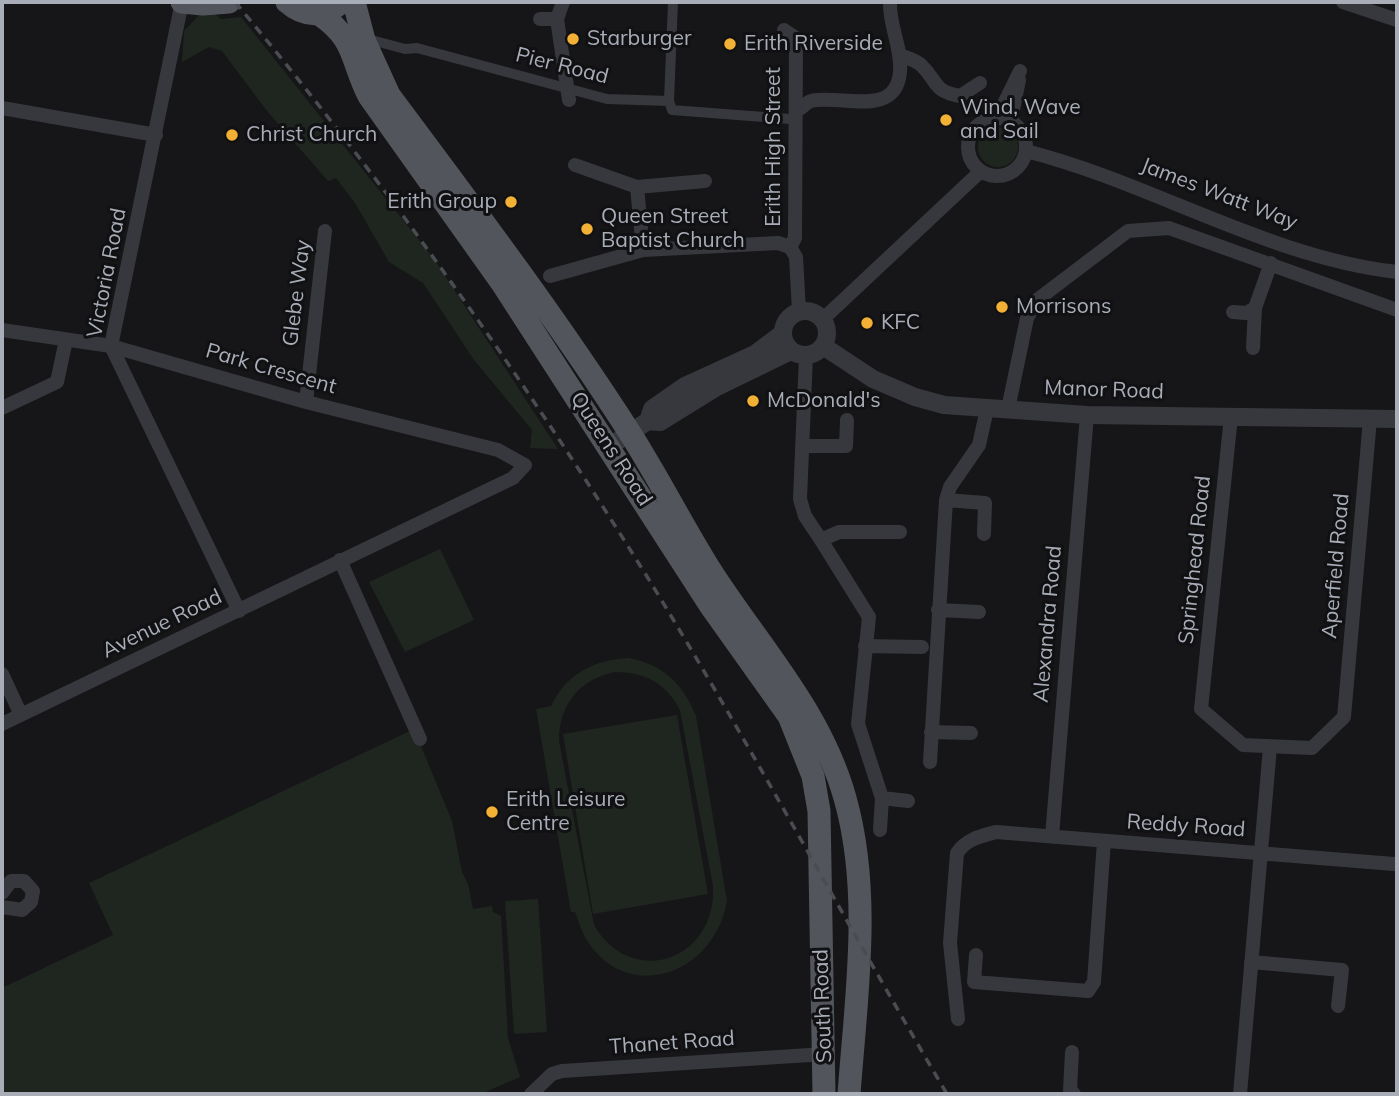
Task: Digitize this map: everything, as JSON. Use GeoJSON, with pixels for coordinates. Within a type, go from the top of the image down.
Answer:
{"type":"FeatureCollection","features":[{"type":"Feature","properties":{"kind":"main road"},"geometry":{"type":"LineString","coordinates":[[182,2],[223,2]]}},
{"type":"Feature","properties":{"kind":"main road","name":"Queens Road"},"geometry":{"type":"LineString","coordinates":[[287,2],[306,13],[318,14],[336,26],[350,43],[358,76],[369,96],[502,283],[610,446],[710,605],[789,716],[813,776],[821,843],[820,917]]}},
{"type":"Feature","properties":{"kind":"main road"},"geometry":{"type":"LineString","coordinates":[[318,14],[331,10],[342,2]]}},
{"type":"Feature","properties":{"kind":"main road","name":"Queens Road"},"geometry":{"type":"LineString","coordinates":[[361,15],[389,95],[639,427],[709,568],[804,703],[831,754],[854,838],[859,907],[855,1009]]}},
{"type":"Feature","properties":{"kind":"main road","name":"South Road"},"geometry":{"type":"LineString","coordinates":[[820,917],[824,1094]]}},
{"type":"Feature","properties":{"kind":"main road","name":"South Road"},"geometry":{"type":"LineString","coordinates":[[849,1094],[855,1009]]}},
{"type":"Feature","properties":{"kind":"street","name":"Victoria Road"},"geometry":{"type":"LineString","coordinates":[[182,2],[111,346],[239,611]]}},
{"type":"Feature","properties":{"kind":"street"},"geometry":{"type":"LineString","coordinates":[[563,2],[557,19],[568,94]]}},
{"type":"Feature","properties":{"kind":"street"},"geometry":{"type":"LineString","coordinates":[[669,101],[673,2]]}},
{"type":"Feature","properties":{"kind":"street"},"geometry":{"type":"LineString","coordinates":[[794,115],[810,101],[877,102],[891,92],[900,71],[900,55],[889,15],[890,2]]}},
{"type":"Feature","properties":{"kind":"street"},"geometry":{"type":"LineString","coordinates":[[1343,2],[1397,20]]}},
{"type":"Feature","properties":{"kind":"street","name":"Pier Road"},"geometry":{"type":"LineString","coordinates":[[361,15],[405,49],[427,51],[568,94],[607,99],[669,101],[672,110],[794,115]]}},
{"type":"Feature","properties":{"kind":"street"},"geometry":{"type":"LineString","coordinates":[[540,19],[557,19]]}},
{"type":"Feature","properties":{"kind":"street","name":"Erith High Street"},"geometry":{"type":"LineString","coordinates":[[784,30],[796,38],[795,238],[790,247],[796,257],[799,311]]}},
{"type":"Feature","properties":{"kind":"street"},"geometry":{"type":"LineString","coordinates":[[900,55],[920,63],[932,83],[948,94],[960,96],[980,83]]}},
{"type":"Feature","properties":{"kind":"street"},"geometry":{"type":"LineString","coordinates":[[900,71],[927,72]]}},
{"type":"Feature","properties":{"kind":"street"},"geometry":{"type":"LineString","coordinates":[[2,108],[156,135]]}},
{"type":"Feature","properties":{"kind":"street"},"geometry":{"type":"LineString","coordinates":[[1004,119],[1023,132],[1026,150],[1023,160],[1008,174],[998,176],[981,171],[968,152],[968,142],[975,128],[983,121],[1004,119]]}},
{"type":"Feature","properties":{"kind":"street","name":"James Watt Way"},"geometry":{"type":"LineString","coordinates":[[1026,150],[1071,162],[1286,245],[1338,261],[1397,272]]}},
{"type":"Feature","properties":{"kind":"street"},"geometry":{"type":"LineString","coordinates":[[575,165],[637,187],[705,181]]}},
{"type":"Feature","properties":{"kind":"street"},"geometry":{"type":"LineString","coordinates":[[823,318],[981,171]]}},
{"type":"Feature","properties":{"kind":"street"},"geometry":{"type":"LineString","coordinates":[[637,187],[643,250]]}},
{"type":"Feature","properties":{"kind":"street"},"geometry":{"type":"LineString","coordinates":[[1008,409],[1027,318],[1037,300],[1128,231],[1169,228],[1397,310]]}},
{"type":"Feature","properties":{"kind":"street","name":"Glebe Way"},"geometry":{"type":"LineString","coordinates":[[306,402],[325,231]]}},
{"type":"Feature","properties":{"kind":"street"},"geometry":{"type":"LineString","coordinates":[[550,276],[643,250],[778,243],[790,247]]}},
{"type":"Feature","properties":{"kind":"street"},"geometry":{"type":"LineString","coordinates":[[1253,348],[1255,308],[1271,263]]}},
{"type":"Feature","properties":{"kind":"street"},"geometry":{"type":"LineString","coordinates":[[1233,312],[1246,313],[1255,308]]}},
{"type":"Feature","properties":{"kind":"street"},"geometry":{"type":"LineString","coordinates":[[610,446],[639,427],[660,422],[715,388],[798,353],[814,354],[823,346],[827,330],[823,318],[817,313],[799,311],[786,321],[783,333],[786,346],[798,353]]}},
{"type":"Feature","properties":{"kind":"street","name":"Park Crescent"},"geometry":{"type":"LineString","coordinates":[[2,330],[111,346],[306,402],[498,450],[525,464]]}},
{"type":"Feature","properties":{"kind":"street"},"geometry":{"type":"LineString","coordinates":[[639,427],[652,409],[685,386],[755,354],[783,333]]}},
{"type":"Feature","properties":{"kind":"street"},"geometry":{"type":"LineString","coordinates":[[2,408],[57,382],[66,340]]}},
{"type":"Feature","properties":{"kind":"street","name":"Manor Road"},"geometry":{"type":"LineString","coordinates":[[823,346],[873,379],[915,397],[944,405],[1087,415],[1397,419]]}},
{"type":"Feature","properties":{"kind":"street"},"geometry":{"type":"LineString","coordinates":[[798,353],[802,446],[800,499],[805,516],[869,617],[858,724],[881,798],[880,830]]}},
{"type":"Feature","properties":{"kind":"street"},"geometry":{"type":"LineString","coordinates":[[930,762],[937,610],[946,500],[950,488],[979,445],[987,409]]}},
{"type":"Feature","properties":{"kind":"street","name":"Alexandra Road"},"geometry":{"type":"LineString","coordinates":[[1052,836],[1087,415]]}},
{"type":"Feature","properties":{"kind":"street","name":"Springhead Road"},"geometry":{"type":"LineString","coordinates":[[1231,416],[1201,709],[1236,742],[1270,747]]}},
{"type":"Feature","properties":{"kind":"street","name":"Aperfield Road"},"geometry":{"type":"LineString","coordinates":[[1270,747],[1312,748],[1344,717],[1370,419]]}},
{"type":"Feature","properties":{"kind":"street"},"geometry":{"type":"LineString","coordinates":[[802,446],[846,446],[847,420]]}},
{"type":"Feature","properties":{"kind":"street","name":"Avenue Road"},"geometry":{"type":"LineString","coordinates":[[2,724],[513,478],[525,464]]}},
{"type":"Feature","properties":{"kind":"street"},"geometry":{"type":"LineString","coordinates":[[946,500],[985,503],[984,534]]}},
{"type":"Feature","properties":{"kind":"street"},"geometry":{"type":"LineString","coordinates":[[821,540],[839,532],[900,532]]}},
{"type":"Feature","properties":{"kind":"street"},"geometry":{"type":"LineString","coordinates":[[340,560],[421,739]]}},
{"type":"Feature","properties":{"kind":"street"},"geometry":{"type":"LineString","coordinates":[[937,610],[979,612]]}},
{"type":"Feature","properties":{"kind":"street"},"geometry":{"type":"LineString","coordinates":[[865,646],[922,647]]}},
{"type":"Feature","properties":{"kind":"street"},"geometry":{"type":"LineString","coordinates":[[2,674],[21,715]]}},
{"type":"Feature","properties":{"kind":"street"},"geometry":{"type":"LineString","coordinates":[[930,732],[971,733]]}},
{"type":"Feature","properties":{"kind":"street"},"geometry":{"type":"LineString","coordinates":[[1241,1094],[1270,747]]}},
{"type":"Feature","properties":{"kind":"street"},"geometry":{"type":"LineString","coordinates":[[881,798],[908,802]]}},
{"type":"Feature","properties":{"kind":"street","name":"Reddy Road"},"geometry":{"type":"LineString","coordinates":[[958,1019],[950,943],[957,853],[962,846],[975,838],[996,832],[1394,864]]}},
{"type":"Feature","properties":{"kind":"street"},"geometry":{"type":"LineString","coordinates":[[976,955],[974,982],[1088,991],[1094,982],[1104,841]]}},
{"type":"Feature","properties":{"kind":"street"},"geometry":{"type":"LineString","coordinates":[[2,892],[11,881],[24,881],[33,891],[31,902],[22,910],[2,907]]}},
{"type":"Feature","properties":{"kind":"street"},"geometry":{"type":"LineString","coordinates":[[1251,962],[1342,970],[1338,1006]]}},
{"type":"Feature","properties":{"kind":"street"},"geometry":{"type":"LineString","coordinates":[[1072,1052],[1070,1090],[1074,1094]]}},
{"type":"Feature","properties":{"kind":"street","name":"Thanet Road"},"geometry":{"type":"LineString","coordinates":[[531,1094],[552,1074],[562,1071],[825,1054]]}},
{"type":"Feature","properties":{"kind":"shaded area"},"geometry":{"type":"Polygon","coordinates":[[[212,11],[221,19],[241,17],[434,259],[558,449],[530,448],[532,430],[474,360],[423,283],[389,262],[355,203],[336,178],[328,181],[267,111],[222,51],[209,47],[182,62],[184,31],[201,13],[212,11]]]}},
{"type":"Feature","properties":{"kind":"shaded area"},"geometry":{"type":"Polygon","coordinates":[[[998,127],[1006,128],[1012,133],[1017,139],[1017,155],[1012,161],[1006,166],[998,167],[990,166],[984,161],[979,155],[978,147],[979,139],[984,133],[990,128],[998,127]]]}},
{"type":"Feature","properties":{"kind":"shaded area"},"geometry":{"type":"Polygon","coordinates":[[[440,549],[474,620],[405,652],[369,582],[440,549]]]}},
{"type":"Feature","properties":{"kind":"shaded area"},"geometry":{"type":"Polygon","coordinates":[[[616,659],[641,661],[662,671],[678,685],[691,705],[696,716],[727,901],[719,926],[706,947],[689,962],[669,972],[647,976],[626,972],[606,961],[588,942],[575,912],[571,912],[536,709],[551,706],[565,685],[583,670],[616,659]],[[626,673],[602,675],[581,687],[567,705],[559,741],[594,925],[610,945],[629,957],[649,961],[669,958],[687,948],[701,932],[711,912],[713,886],[680,710],[668,693],[654,681],[626,673]]]}},
{"type":"Feature","properties":{"kind":"shaded area"},"geometry":{"type":"Polygon","coordinates":[[[677,715],[708,894],[593,914],[563,734],[677,715]]]}},
{"type":"Feature","properties":{"kind":"shaded area"},"geometry":{"type":"Polygon","coordinates":[[[414,729],[452,821],[462,872],[468,884],[473,909],[492,906],[493,912],[501,916],[508,1038],[520,1077],[481,1094],[2,1094],[2,988],[113,935],[89,883],[414,729]]]}},
{"type":"Feature","properties":{"kind":"shaded area"},"geometry":{"type":"Polygon","coordinates":[[[538,899],[547,1032],[514,1034],[505,901],[538,899]]]}},
{"type":"Feature","properties":{"kind":"railway"},"geometry":{"type":"LineString","coordinates":[[235,2],[292,71],[401,213],[504,358],[603,507],[689,646],[947,1094]]}},
{"type":"Feature","properties":{"kind":"place","name":"Starburger"},"geometry":{"type":"Point","coordinates":[573,39]}},
{"type":"Feature","properties":{"kind":"place","name":"Erith Riverside"},"geometry":{"type":"Point","coordinates":[730,44]}},
{"type":"Feature","properties":{"kind":"place","name":"Wind, Wave and Sail"},"geometry":{"type":"Point","coordinates":[946,120]}},
{"type":"Feature","properties":{"kind":"place","name":"Christ Church"},"geometry":{"type":"Point","coordinates":[232,135]}},
{"type":"Feature","properties":{"kind":"place","name":"Erith Group"},"geometry":{"type":"Point","coordinates":[511,202]}},
{"type":"Feature","properties":{"kind":"place","name":"Queen Street Baptist Church"},"geometry":{"type":"Point","coordinates":[587,229]}},
{"type":"Feature","properties":{"kind":"place","name":"Morrisons"},"geometry":{"type":"Point","coordinates":[1002,307]}},
{"type":"Feature","properties":{"kind":"place","name":"KFC"},"geometry":{"type":"Point","coordinates":[867,323]}},
{"type":"Feature","properties":{"kind":"place","name":"McDonald's"},"geometry":{"type":"Point","coordinates":[753,401]}},
{"type":"Feature","properties":{"kind":"place","name":"Erith Leisure Centre"},"geometry":{"type":"Point","coordinates":[492,812]}}]}
